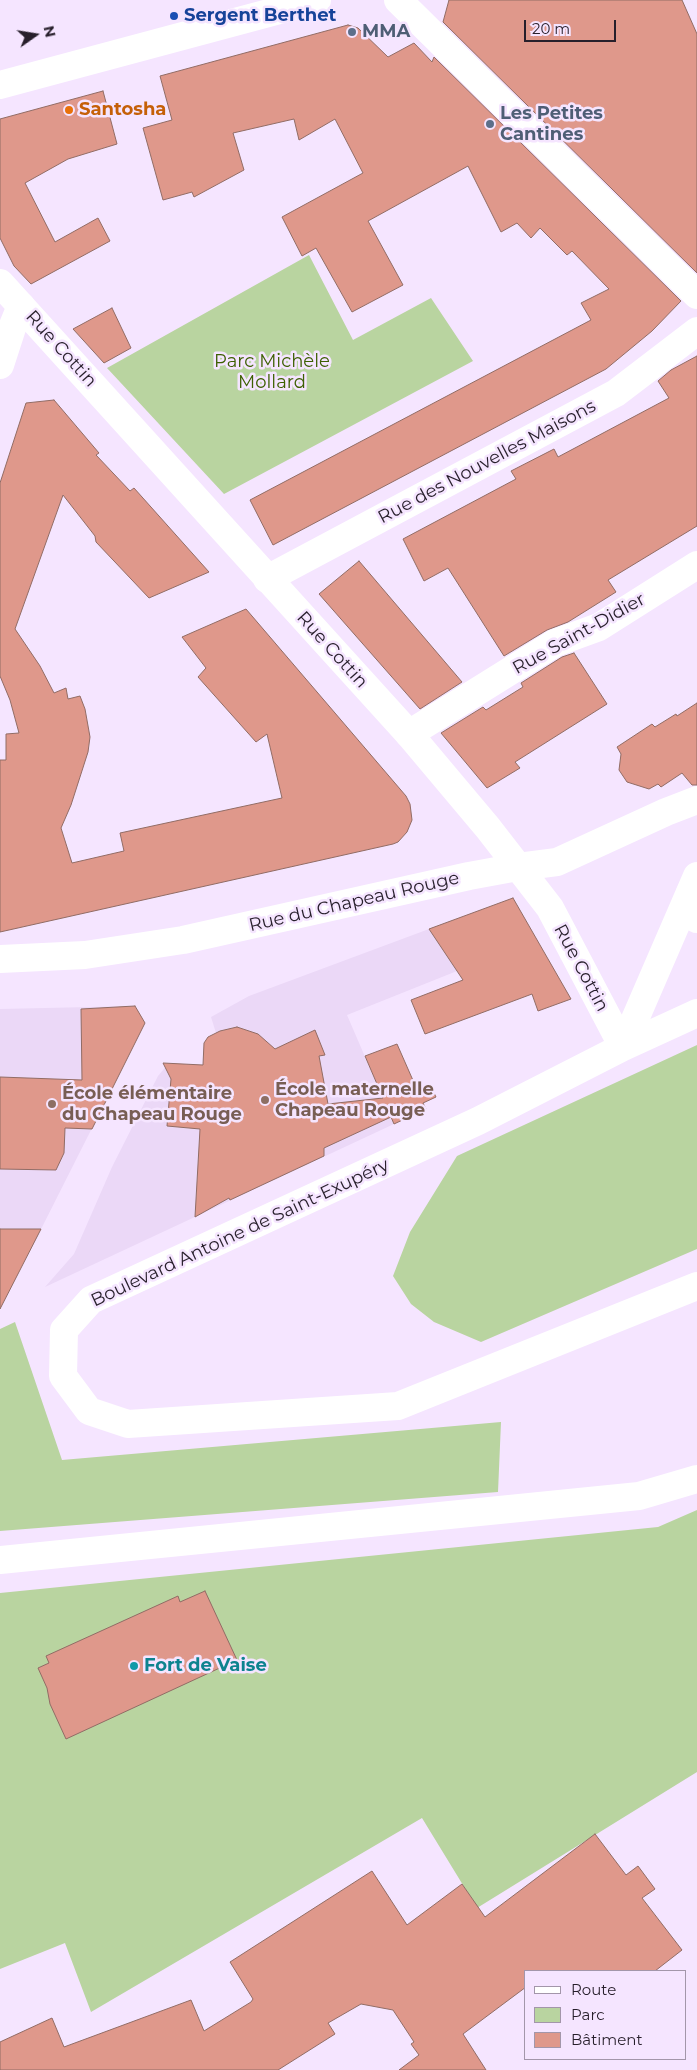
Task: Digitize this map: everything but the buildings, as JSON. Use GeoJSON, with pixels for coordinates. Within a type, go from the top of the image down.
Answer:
{"type":"FeatureCollection","features":[{"type":"Feature","properties":{"kind":"street"},"geometry":{"type":"LineString","coordinates":[[0,85],[317,0]]}},
{"type":"Feature","properties":{"kind":"street"},"geometry":{"type":"LineString","coordinates":[[398,0],[697,295]]}},
{"type":"Feature","properties":{"kind":"street","name":"Rue Cottin"},"geometry":{"type":"LineString","coordinates":[[0,283],[409,734],[518,866],[550,908],[623,1047]]}},
{"type":"Feature","properties":{"kind":"street"},"geometry":{"type":"LineString","coordinates":[[0,365],[21,306]]}},
{"type":"Feature","properties":{"kind":"street","name":"Rue des Nouvelles Maisons"},"geometry":{"type":"LineString","coordinates":[[267,579],[616,393],[697,331]]}},
{"type":"Feature","properties":{"kind":"street","name":"Rue Saint-Didier"},"geometry":{"type":"LineString","coordinates":[[409,734],[555,643],[599,627],[697,565]]}},
{"type":"Feature","properties":{"kind":"street","name":"Rue du Chapeau Rouge"},"geometry":{"type":"LineString","coordinates":[[0,959],[85,955],[183,940],[518,866],[557,862],[666,812],[697,800]]}},
{"type":"Feature","properties":{"kind":"street"},"geometry":{"type":"LineString","coordinates":[[623,1047],[693,884]]}},
{"type":"Feature","properties":{"kind":"street"},"geometry":{"type":"LineString","coordinates":[[693,884],[697,919]]}},
{"type":"Feature","properties":{"kind":"street","name":"Boulevard Antoine de Saint-Exupéry"},"geometry":{"type":"LineString","coordinates":[[697,1014],[623,1047],[478,1120],[90,1300],[64,1330],[63,1376],[89,1411],[128,1424],[398,1406],[697,1286]]}},
{"type":"Feature","properties":{"kind":"street"},"geometry":{"type":"LineString","coordinates":[[0,1560],[639,1496],[697,1479]]}},
{"type":"Feature","properties":{"kind":"shaded area","name":"École maternelle Chapeau Rouge"},"geometry":{"type":"Polygon","coordinates":[[[429,929],[457,971],[347,1015],[394,1124],[45,1287],[74,1254],[112,1167],[158,1076],[168,1064],[203,1065],[204,1043],[216,1033],[211,1017],[249,996],[429,929]]]}},
{"type":"Feature","properties":{"kind":"shaded area","name":"École élémentaire du Chapeau Rouge"},"geometry":{"type":"Polygon","coordinates":[[[135,1006],[145,1023],[31,1249],[26,1245],[0,1244],[0,1009],[135,1006]]]}},
{"type":"Feature","properties":{"kind":"green space","name":"Parc Michèle Mollard"},"geometry":{"type":"Polygon","coordinates":[[[309,255],[353,340],[431,298],[473,361],[224,494],[107,368],[309,255]]]}},
{"type":"Feature","properties":{"kind":"green space"},"geometry":{"type":"Polygon","coordinates":[[[697,1045],[697,1249],[481,1342],[434,1322],[411,1304],[393,1276],[410,1232],[457,1156],[697,1045]]]}},
{"type":"Feature","properties":{"kind":"green space"},"geometry":{"type":"Polygon","coordinates":[[[15,1322],[62,1460],[501,1422],[498,1492],[0,1531],[0,1329],[15,1322]]]}},
{"type":"Feature","properties":{"kind":"green space"},"geometry":{"type":"Polygon","coordinates":[[[697,1510],[697,1772],[477,1908],[422,1818],[91,2012],[65,1943],[0,1969],[0,1593],[658,1527],[697,1510]]]}},
{"type":"Feature","properties":{"kind":"place","name":"Sergent Berthet"},"geometry":{"type":"Point","coordinates":[174,16]}},
{"type":"Feature","properties":{"kind":"place","name":"MMA"},"geometry":{"type":"Point","coordinates":[352,32]}},
{"type":"Feature","properties":{"kind":"place","name":"Santosha"},"geometry":{"type":"Point","coordinates":[69,110]}},
{"type":"Feature","properties":{"kind":"place","name":"Les Petites Cantines"},"geometry":{"type":"Point","coordinates":[490,124]}},
{"type":"Feature","properties":{"kind":"place","name":"École maternelle Chapeau Rouge"},"geometry":{"type":"Point","coordinates":[265,1100]}},
{"type":"Feature","properties":{"kind":"place","name":"École élémentaire du Chapeau Rouge"},"geometry":{"type":"Point","coordinates":[52,1104]}},
{"type":"Feature","properties":{"kind":"place","name":"Fort de Vaise"},"geometry":{"type":"Point","coordinates":[134,1666]}}]}
